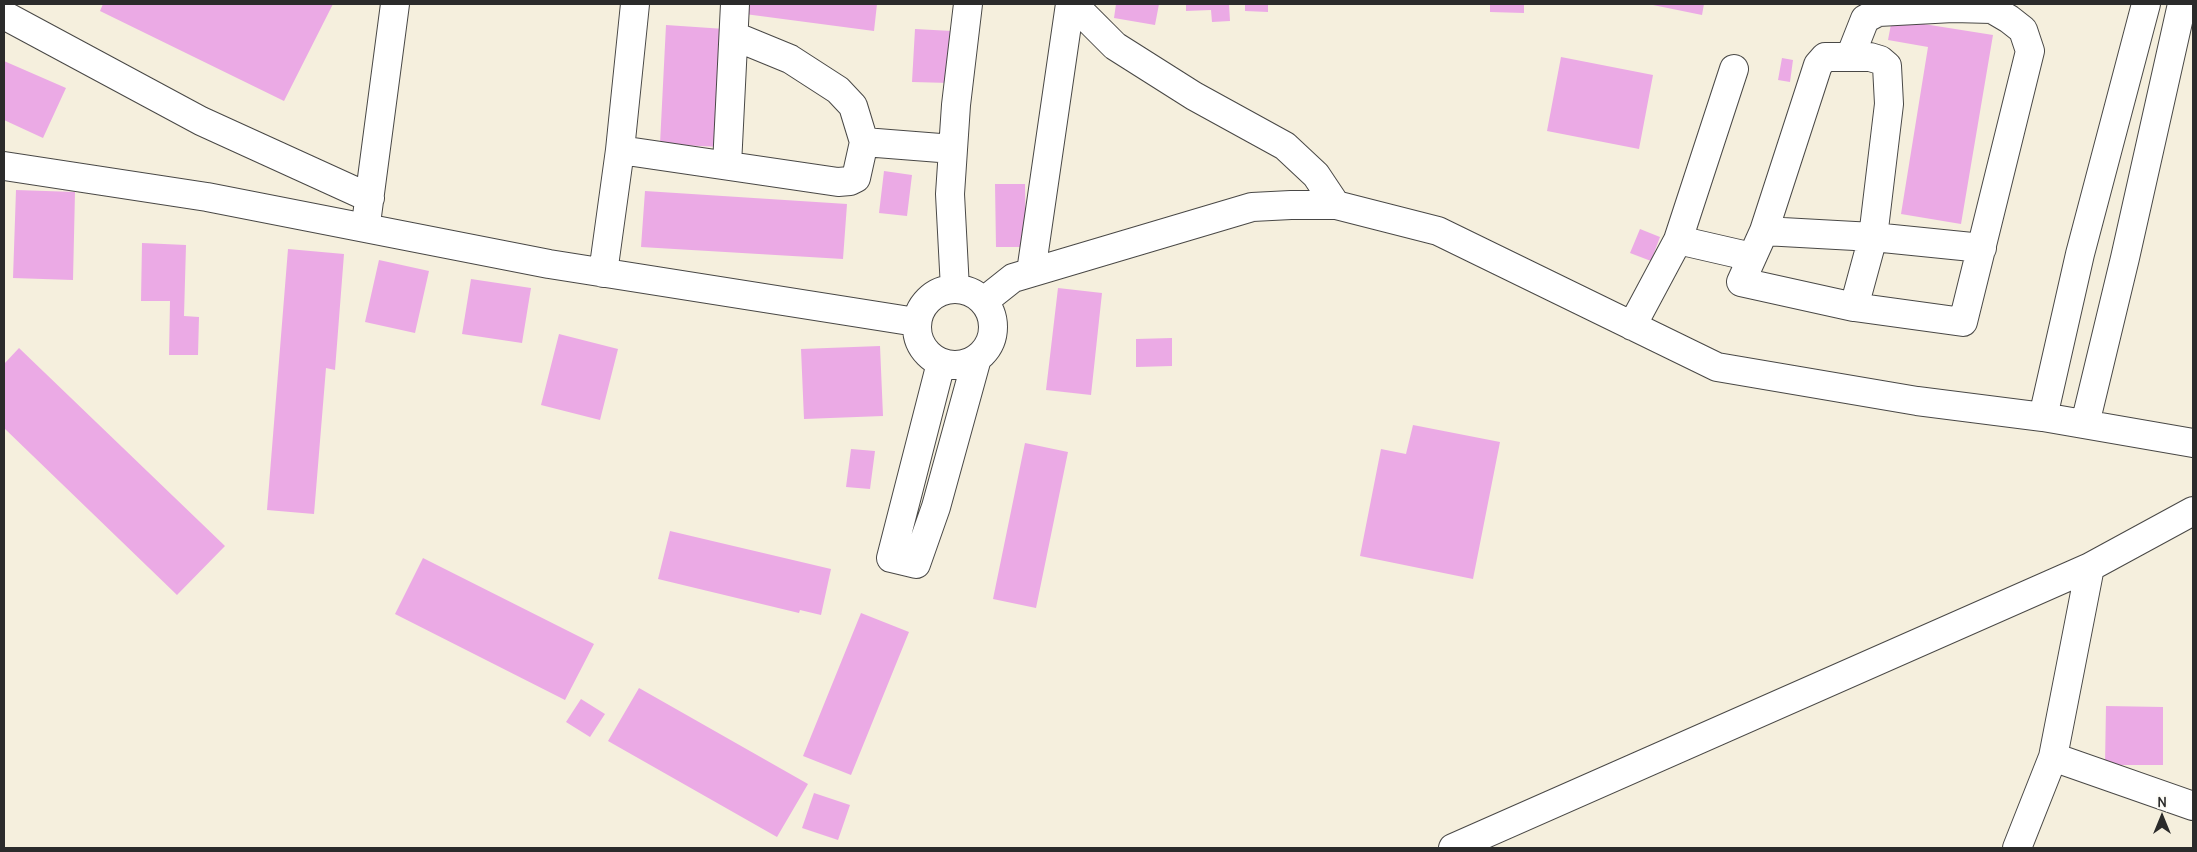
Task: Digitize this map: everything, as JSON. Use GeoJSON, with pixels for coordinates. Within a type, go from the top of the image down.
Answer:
{"type":"FeatureCollection","features":[{"type":"Feature","properties":{"kind":"street"},"geometry":{"type":"LineString","coordinates":[[366,227],[396,4]]}},
{"type":"Feature","properties":{"kind":"street"},"geometry":{"type":"LineString","coordinates":[[603,273],[620,150],[635,4]]}},
{"type":"Feature","properties":{"kind":"street"},"geometry":{"type":"LineString","coordinates":[[727,165],[735,4]]}},
{"type":"Feature","properties":{"kind":"street"},"geometry":{"type":"LineString","coordinates":[[955,289],[950,194],[968,4]]}},
{"type":"Feature","properties":{"kind":"street"},"geometry":{"type":"LineString","coordinates":[[1071,4],[1115,46],[1194,96],[1285,146],[1316,175],[1336,205]]}},
{"type":"Feature","properties":{"kind":"street"},"geometry":{"type":"LineString","coordinates":[[1031,272],[1071,4]]}},
{"type":"Feature","properties":{"kind":"street"},"geometry":{"type":"LineString","coordinates":[[2042,417],[2080,254],[2146,4]]}},
{"type":"Feature","properties":{"kind":"street"},"geometry":{"type":"LineString","coordinates":[[2084,424],[2125,258],[2182,4]]}},
{"type":"Feature","properties":{"kind":"street"},"geometry":{"type":"LineString","coordinates":[[1850,57],[1865,18],[1878,12],[1953,8],[1992,9],[2009,18],[2023,30],[2030,52],[1963,322],[1854,307],[1741,282],[1764,231],[1818,65],[1825,57],[1850,57],[1870,57],[1880,60],[1887,66],[1889,104],[1873,237],[1854,307]]}},
{"type":"Feature","properties":{"kind":"street"},"geometry":{"type":"LineString","coordinates":[[4,15],[201,121],[370,198]]}},
{"type":"Feature","properties":{"kind":"street"},"geometry":{"type":"LineString","coordinates":[[620,150],[838,182],[850,181],[856,178],[864,142],[854,106],[838,90],[790,59],[734,36]]}},
{"type":"Feature","properties":{"kind":"street"},"geometry":{"type":"LineString","coordinates":[[1632,326],[1678,240],[1734,68]]}},
{"type":"Feature","properties":{"kind":"street"},"geometry":{"type":"LineString","coordinates":[[864,142],[953,149]]}},
{"type":"Feature","properties":{"kind":"street"},"geometry":{"type":"LineString","coordinates":[[4,166],[206,197],[549,264],[916,322]]}},
{"type":"Feature","properties":{"kind":"street"},"geometry":{"type":"LineString","coordinates":[[984,302],[1014,278],[1252,207],[1336,205],[1438,231],[1717,367],[1917,401],[2042,417],[2193,443]]}},
{"type":"Feature","properties":{"kind":"street"},"geometry":{"type":"LineString","coordinates":[[1764,231],[1873,237],[1982,248]]}},
{"type":"Feature","properties":{"kind":"street"},"geometry":{"type":"LineString","coordinates":[[1678,240],[1752,257]]}},
{"type":"Feature","properties":{"kind":"street"},"geometry":{"type":"LineString","coordinates":[[963,289],[975,294],[984,302],[992,319],[992,338],[986,349],[977,358],[966,363],[953,365],[941,363],[930,356],[922,346],[917,334],[916,322],[920,309],[927,299],[938,292],[963,289]]}},
{"type":"Feature","properties":{"kind":"street"},"geometry":{"type":"LineString","coordinates":[[941,363],[903,561],[936,507],[977,358]]}},
{"type":"Feature","properties":{"kind":"street"},"geometry":{"type":"LineString","coordinates":[[1453,848],[2090,567],[2193,510]]}},
{"type":"Feature","properties":{"kind":"street"},"geometry":{"type":"LineString","coordinates":[[2017,848],[2053,757],[2090,567]]}},
{"type":"Feature","properties":{"kind":"street"},"geometry":{"type":"LineString","coordinates":[[2053,757],[2193,806]]}},
{"type":"Feature","properties":{"kind":"building"},"geometry":{"type":"Polygon","coordinates":[[[103,4],[333,4],[284,101],[100,11],[103,4]]]}},
{"type":"Feature","properties":{"kind":"building"},"geometry":{"type":"Polygon","coordinates":[[[746,4],[877,4],[874,31],[745,14],[746,4]]]}},
{"type":"Feature","properties":{"kind":"building"},"geometry":{"type":"Polygon","coordinates":[[[1116,4],[1159,4],[1155,25],[1114,18],[1116,4]]]}},
{"type":"Feature","properties":{"kind":"building"},"geometry":{"type":"Polygon","coordinates":[[[1186,4],[1229,4],[1230,21],[1212,22],[1211,10],[1186,11],[1186,4]]]}},
{"type":"Feature","properties":{"kind":"building"},"geometry":{"type":"Polygon","coordinates":[[[1245,4],[1268,4],[1268,12],[1245,11],[1245,4]]]}},
{"type":"Feature","properties":{"kind":"building"},"geometry":{"type":"Polygon","coordinates":[[[1490,4],[1524,4],[1524,13],[1490,12],[1490,4]]]}},
{"type":"Feature","properties":{"kind":"building"},"geometry":{"type":"Polygon","coordinates":[[[1648,4],[1704,4],[1702,15],[1648,4]]]}},
{"type":"Feature","properties":{"kind":"building"},"geometry":{"type":"Polygon","coordinates":[[[1892,19],[1993,35],[1961,224],[1901,214],[1928,47],[1888,40],[1892,19]]]}},
{"type":"Feature","properties":{"kind":"building"},"geometry":{"type":"Polygon","coordinates":[[[666,25],[725,29],[720,147],[660,144],[666,25]]]}},
{"type":"Feature","properties":{"kind":"building"},"geometry":{"type":"Polygon","coordinates":[[[915,29],[952,31],[950,83],[912,82],[915,29]]]}},
{"type":"Feature","properties":{"kind":"building"},"geometry":{"type":"Polygon","coordinates":[[[1561,57],[1653,75],[1639,149],[1547,131],[1561,57]]]}},
{"type":"Feature","properties":{"kind":"building"},"geometry":{"type":"Polygon","coordinates":[[[1782,58],[1793,60],[1790,82],[1778,80],[1782,58]]]}},
{"type":"Feature","properties":{"kind":"building"},"geometry":{"type":"Polygon","coordinates":[[[4,61],[66,88],[43,138],[4,120],[4,61]]]}},
{"type":"Feature","properties":{"kind":"building"},"geometry":{"type":"Polygon","coordinates":[[[884,171],[912,175],[907,216],[879,213],[884,171]]]}},
{"type":"Feature","properties":{"kind":"building"},"geometry":{"type":"Polygon","coordinates":[[[995,184],[1025,184],[1026,247],[996,247],[995,184]]]}},
{"type":"Feature","properties":{"kind":"building"},"geometry":{"type":"Polygon","coordinates":[[[16,190],[75,192],[73,280],[13,278],[16,190]]]}},
{"type":"Feature","properties":{"kind":"building"},"geometry":{"type":"Polygon","coordinates":[[[645,191],[847,204],[843,259],[641,247],[645,191]]]}},
{"type":"Feature","properties":{"kind":"building"},"geometry":{"type":"Polygon","coordinates":[[[1640,229],[1660,237],[1651,261],[1630,253],[1640,229]]]}},
{"type":"Feature","properties":{"kind":"building"},"geometry":{"type":"Polygon","coordinates":[[[142,243],[186,245],[184,316],[199,317],[198,355],[169,355],[170,301],[141,301],[142,243]]]}},
{"type":"Feature","properties":{"kind":"building"},"geometry":{"type":"Polygon","coordinates":[[[288,249],[344,254],[335,370],[326,368],[314,514],[267,510],[288,249]]]}},
{"type":"Feature","properties":{"kind":"building"},"geometry":{"type":"Polygon","coordinates":[[[379,260],[429,271],[415,333],[365,322],[379,260]]]}},
{"type":"Feature","properties":{"kind":"building"},"geometry":{"type":"Polygon","coordinates":[[[471,279],[531,288],[522,343],[462,334],[471,279]]]}},
{"type":"Feature","properties":{"kind":"building"},"geometry":{"type":"Polygon","coordinates":[[[1058,288],[1102,293],[1091,395],[1046,390],[1058,288]]]}},
{"type":"Feature","properties":{"kind":"building"},"geometry":{"type":"Polygon","coordinates":[[[559,334],[618,349],[600,420],[541,405],[559,334]]]}},
{"type":"Feature","properties":{"kind":"building"},"geometry":{"type":"Polygon","coordinates":[[[1172,338],[1172,366],[1136,367],[1136,339],[1172,338]]]}},
{"type":"Feature","properties":{"kind":"building"},"geometry":{"type":"Polygon","coordinates":[[[880,346],[883,416],[804,419],[801,349],[880,346]]]}},
{"type":"Feature","properties":{"kind":"building"},"geometry":{"type":"Polygon","coordinates":[[[19,348],[225,546],[177,595],[4,428],[4,364],[19,348]]]}},
{"type":"Feature","properties":{"kind":"building"},"geometry":{"type":"Polygon","coordinates":[[[1413,425],[1500,442],[1473,579],[1360,556],[1381,449],[1406,454],[1413,425]]]}},
{"type":"Feature","properties":{"kind":"building"},"geometry":{"type":"Polygon","coordinates":[[[1025,443],[1068,452],[1036,608],[993,599],[1025,443]]]}},
{"type":"Feature","properties":{"kind":"building"},"geometry":{"type":"Polygon","coordinates":[[[851,449],[875,451],[870,489],[846,487],[851,449]]]}},
{"type":"Feature","properties":{"kind":"building"},"geometry":{"type":"Polygon","coordinates":[[[670,531],[831,569],[821,615],[800,610],[799,613],[658,579],[670,531]]]}},
{"type":"Feature","properties":{"kind":"building"},"geometry":{"type":"Polygon","coordinates":[[[423,558],[594,644],[565,700],[395,614],[423,558]]]}},
{"type":"Feature","properties":{"kind":"building"},"geometry":{"type":"Polygon","coordinates":[[[861,613],[909,632],[851,775],[803,756],[861,613]]]}},
{"type":"Feature","properties":{"kind":"building"},"geometry":{"type":"Polygon","coordinates":[[[639,688],[808,784],[777,837],[608,741],[639,688]]]}},
{"type":"Feature","properties":{"kind":"building"},"geometry":{"type":"Polygon","coordinates":[[[581,699],[605,714],[590,737],[566,722],[581,699]]]}},
{"type":"Feature","properties":{"kind":"building"},"geometry":{"type":"Polygon","coordinates":[[[2106,706],[2163,707],[2163,765],[2105,765],[2106,706]]]}},
{"type":"Feature","properties":{"kind":"building"},"geometry":{"type":"Polygon","coordinates":[[[814,793],[850,805],[838,840],[802,828],[814,793]]]}}]}
